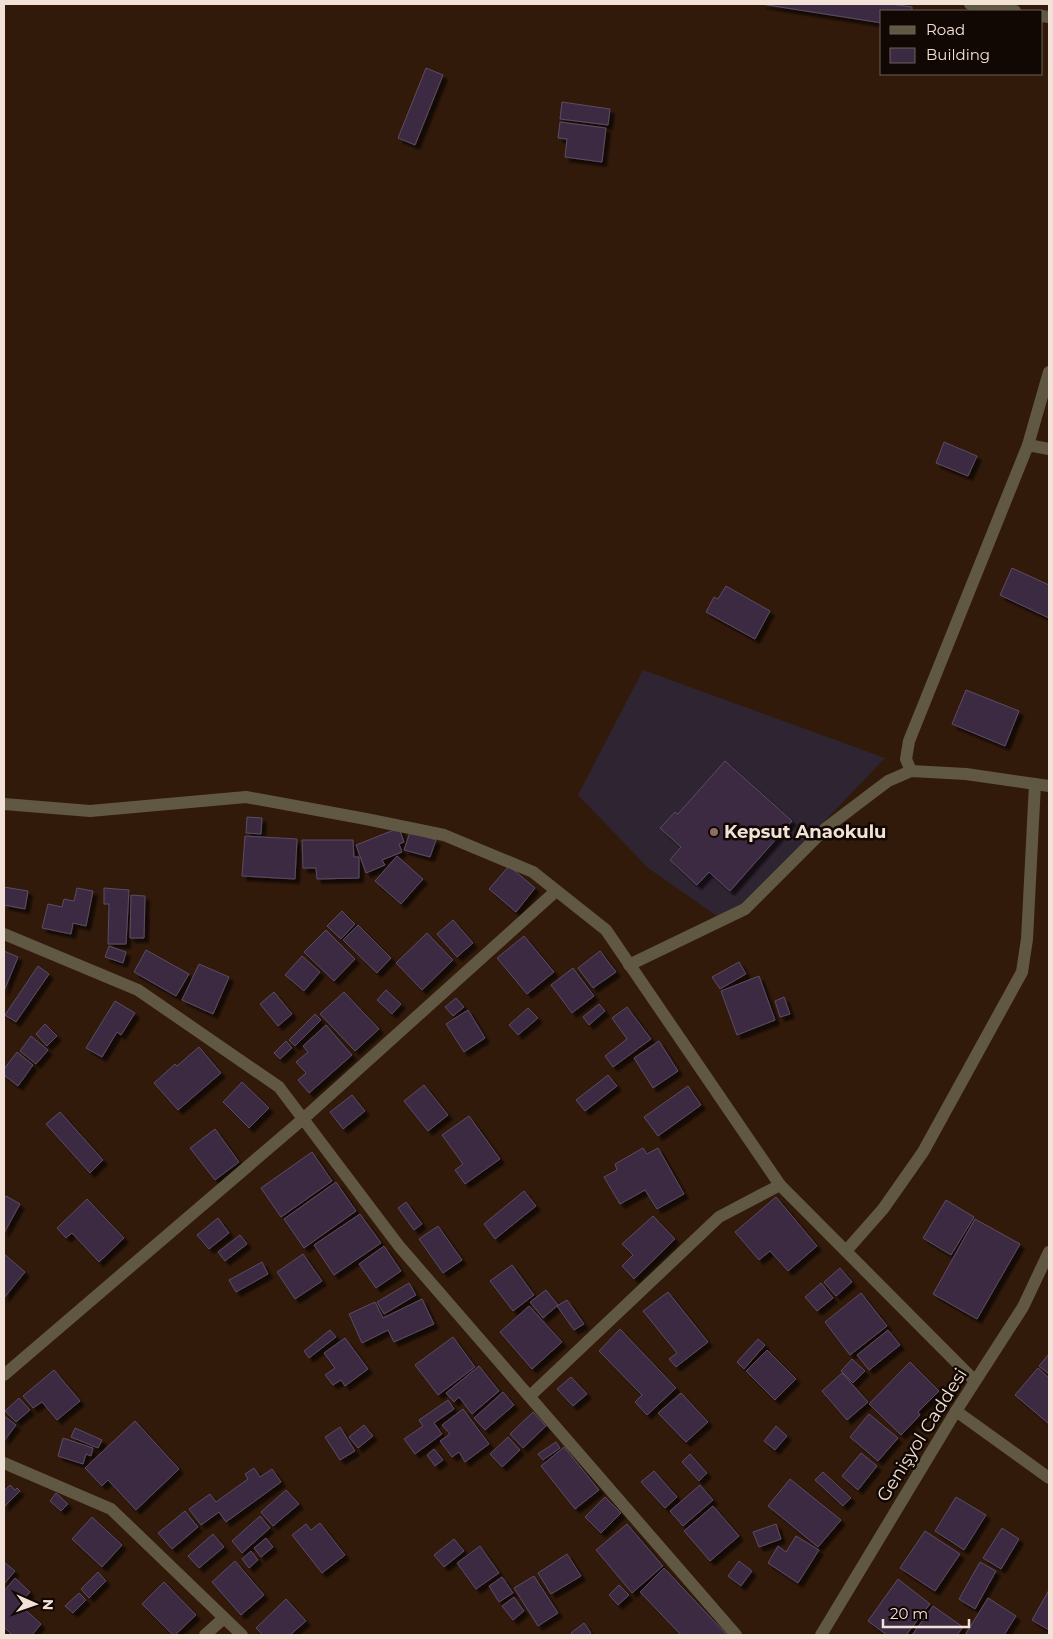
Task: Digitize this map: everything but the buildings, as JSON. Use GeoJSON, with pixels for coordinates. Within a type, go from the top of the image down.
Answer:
{"type":"FeatureCollection","features":[{"type":"Feature","properties":{"kind":"street"},"geometry":{"type":"LineString","coordinates":[[970,4],[1009,10]]}},
{"type":"Feature","properties":{"kind":"street"},"geometry":{"type":"LineString","coordinates":[[912,771],[906,759],[909,741],[1028,445],[1049,372]]}},
{"type":"Feature","properties":{"kind":"street"},"geometry":{"type":"LineString","coordinates":[[1028,445],[1049,449]]}},
{"type":"Feature","properties":{"kind":"street"},"geometry":{"type":"LineString","coordinates":[[629,965],[745,909],[826,828],[888,781],[912,771],[966,774],[1049,786]]}},
{"type":"Feature","properties":{"kind":"street"},"geometry":{"type":"LineString","coordinates":[[846,1252],[883,1209],[923,1152],[1022,972],[1027,940],[1035,784]]}},
{"type":"Feature","properties":{"kind":"street"},"geometry":{"type":"LineString","coordinates":[[4,804],[90,811],[246,797],[444,835],[533,872],[606,930],[780,1185],[975,1381]]}},
{"type":"Feature","properties":{"kind":"street"},"geometry":{"type":"LineString","coordinates":[[4,1375],[303,1119],[556,891]]}},
{"type":"Feature","properties":{"kind":"street"},"geometry":{"type":"LineString","coordinates":[[4,934],[138,990],[279,1087],[399,1246],[736,1635]]}},
{"type":"Feature","properties":{"kind":"street"},"geometry":{"type":"LineString","coordinates":[[530,1396],[719,1217],[780,1185]]}},
{"type":"Feature","properties":{"kind":"street","name":"Genişyol Caddesi"},"geometry":{"type":"LineString","coordinates":[[821,1635],[956,1411],[1023,1307],[1049,1252]]}},
{"type":"Feature","properties":{"kind":"street"},"geometry":{"type":"LineString","coordinates":[[956,1411],[1049,1478]]}},
{"type":"Feature","properties":{"kind":"street"},"geometry":{"type":"LineString","coordinates":[[4,1463],[111,1509],[242,1635]]}},
{"type":"Feature","properties":{"kind":"street"},"geometry":{"type":"LineString","coordinates":[[205,1635],[224,1618]]}},
{"type":"Feature","properties":{"kind":"shaded area","name":"Kepsut Anaokulu"},"geometry":{"type":"Polygon","coordinates":[[[643,670],[885,758],[727,923],[648,868],[578,795],[643,670]]]}},
{"type":"Feature","properties":{"kind":"place","name":"Kepsut Anaokulu"},"geometry":{"type":"Point","coordinates":[714,832]}}]}
